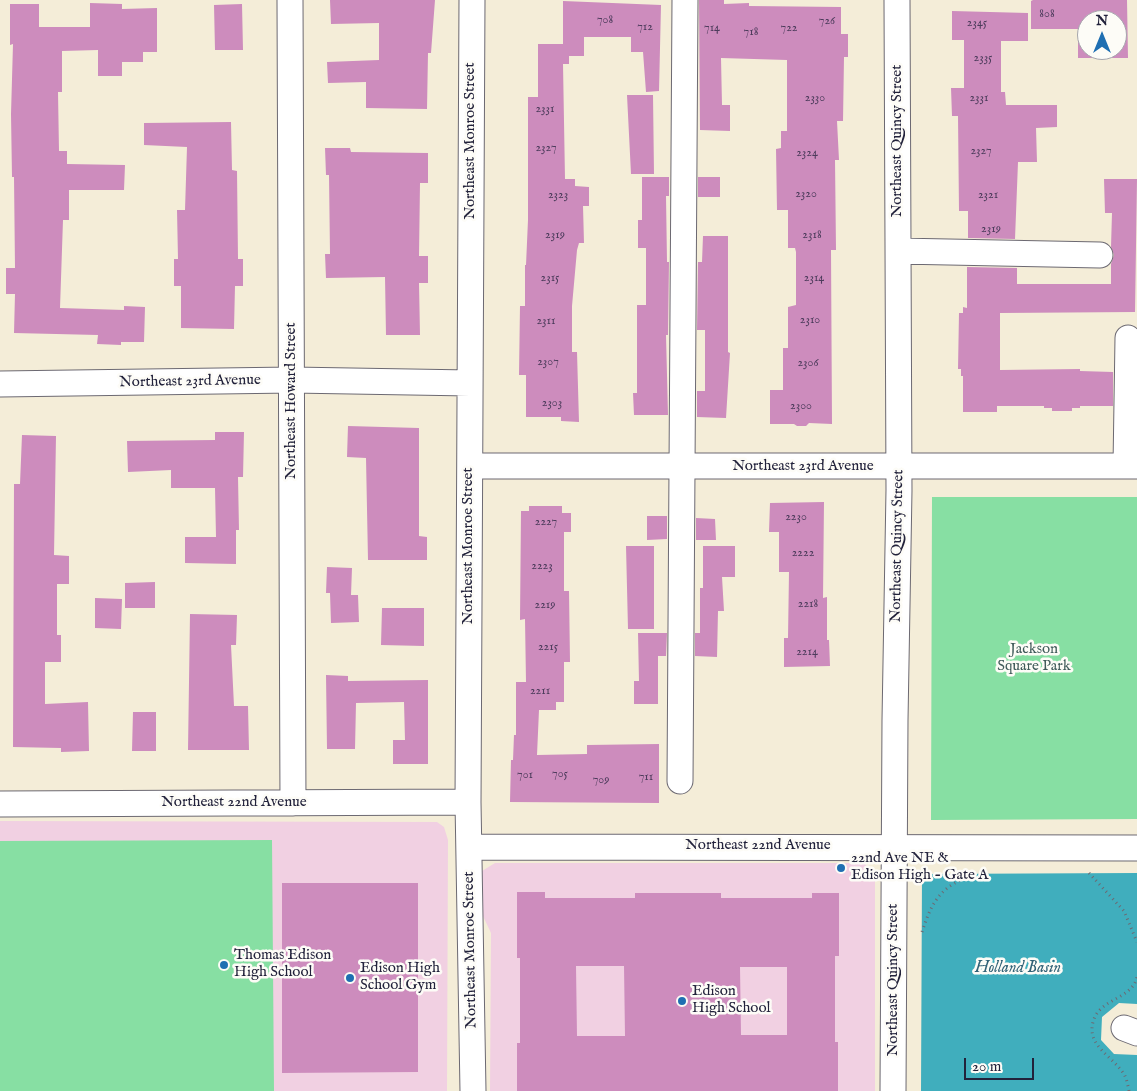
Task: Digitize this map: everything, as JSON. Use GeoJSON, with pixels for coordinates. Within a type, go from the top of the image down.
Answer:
{"type":"FeatureCollection","features":[{"type":"Feature","properties":{"kind":"street","name":"Northeast Howard Street"},"geometry":{"type":"LineString","coordinates":[[290,0],[293,803]]}},
{"type":"Feature","properties":{"kind":"street","name":"Northeast Monroe Street"},"geometry":{"type":"LineString","coordinates":[[472,0],[468,802],[473,1091]]}},
{"type":"Feature","properties":{"kind":"street"},"geometry":{"type":"LineString","coordinates":[[680,780],[685,0]]}},
{"type":"Feature","properties":{"kind":"street","name":"Northeast Quincy Street"},"geometry":{"type":"LineString","coordinates":[[893,1091],[899,466],[898,0]]}},
{"type":"Feature","properties":{"kind":"street"},"geometry":{"type":"LineString","coordinates":[[898,251],[1100,255]]}},
{"type":"Feature","properties":{"kind":"street"},"geometry":{"type":"LineString","coordinates":[[1128,338],[1132,466]]}},
{"type":"Feature","properties":{"kind":"street","name":"Northeast 23rd Avenue"},"geometry":{"type":"LineString","coordinates":[[0,384],[292,380],[470,383]]}},
{"type":"Feature","properties":{"kind":"street","name":"Northeast 23rd Avenue"},"geometry":{"type":"LineString","coordinates":[[470,466],[1132,466]]}},
{"type":"Feature","properties":{"kind":"street","name":"Northeast 22nd Avenue"},"geometry":{"type":"LineString","coordinates":[[0,804],[468,802]]}},
{"type":"Feature","properties":{"kind":"street","name":"Northeast 22nd Avenue"},"geometry":{"type":"LineString","coordinates":[[469,847],[1137,848]]}},
{"type":"Feature","properties":{"kind":"path"},"geometry":{"type":"LineString","coordinates":[[1089,873],[1124,911],[1137,942]]}},
{"type":"Feature","properties":{"kind":"path"},"geometry":{"type":"LineString","coordinates":[[922,932],[933,902],[944,889],[958,880],[975,874]]}},
{"type":"Feature","properties":{"kind":"shaded area","name":"Thomas Edison High School"},"geometry":{"type":"Polygon","coordinates":[[[0,821],[437,822],[444,827],[448,840],[447,1091],[0,1091],[0,821]]]}},
{"type":"Feature","properties":{"kind":"shaded area","name":"Edison High School"},"geometry":{"type":"Polygon","coordinates":[[[495,863],[864,863],[875,874],[875,1091],[490,1091],[491,933],[482,914],[482,871],[495,863]]]}},
{"type":"Feature","properties":{"kind":"green space","name":"Jackson Square Park"},"geometry":{"type":"Polygon","coordinates":[[[932,497],[1137,497],[1137,819],[931,820],[932,497]]]}},
{"type":"Feature","properties":{"kind":"green space"},"geometry":{"type":"Polygon","coordinates":[[[272,840],[274,1091],[0,1091],[0,841],[272,840]]]}},
{"type":"Feature","properties":{"kind":"water","name":"Holland Basin"},"geometry":{"type":"Polygon","coordinates":[[[1137,873],[1137,1004],[1119,1003],[1102,1017],[1101,1040],[1114,1054],[1137,1055],[1137,1091],[921,1091],[922,874],[1137,873]]]}},
{"type":"Feature","properties":{"kind":"building"},"geometry":{"type":"Polygon","coordinates":[[[330,0],[435,0],[431,53],[428,53],[427,109],[366,108],[366,82],[328,83],[327,62],[379,60],[379,23],[331,24],[330,0]]]}},
{"type":"Feature","properties":{"kind":"building"},"geometry":{"type":"Polygon","coordinates":[[[699,0],[724,0],[724,4],[749,3],[749,6],[841,7],[841,34],[848,34],[848,57],[844,57],[843,121],[837,121],[839,160],[835,160],[836,250],[831,250],[832,424],[809,423],[806,426],[797,426],[794,424],[770,424],[770,390],[783,390],[783,348],[788,348],[788,307],[796,305],[796,252],[795,248],[788,248],[788,210],[777,210],[776,149],[781,148],[781,131],[787,131],[787,60],[721,58],[722,105],[730,105],[730,131],[700,130],[699,0]]]}},
{"type":"Feature","properties":{"kind":"building"},"geometry":{"type":"Polygon","coordinates":[[[1033,0],[1127,0],[1128,58],[1127,10],[1077,10],[1077,29],[1031,29],[1031,1],[1033,0]]]}},
{"type":"Feature","properties":{"kind":"building"},"geometry":{"type":"Polygon","coordinates":[[[563,1],[661,5],[659,91],[646,92],[643,52],[631,52],[631,37],[584,37],[584,56],[569,56],[569,64],[563,64],[565,179],[575,179],[575,186],[589,187],[589,206],[583,206],[584,243],[579,243],[577,250],[572,306],[572,352],[577,352],[579,422],[561,421],[561,417],[526,417],[526,375],[519,375],[520,306],[525,306],[528,220],[528,97],[538,97],[538,44],[563,44],[563,1]]]}},
{"type":"Feature","properties":{"kind":"building"},"geometry":{"type":"Polygon","coordinates":[[[90,3],[122,4],[122,9],[157,8],[157,52],[143,52],[143,62],[122,62],[122,76],[98,76],[98,50],[62,51],[62,92],[58,92],[59,151],[67,151],[67,164],[125,165],[124,190],[69,190],[69,220],[63,220],[60,308],[124,310],[124,306],[145,307],[144,342],[121,342],[121,345],[97,344],[98,335],[14,333],[15,294],[6,294],[6,268],[15,268],[11,114],[13,44],[10,45],[10,4],[39,4],[39,27],[90,27],[90,3]]]}},
{"type":"Feature","properties":{"kind":"building"},"geometry":{"type":"Polygon","coordinates":[[[242,4],[243,50],[215,50],[214,5],[242,4]]]}},
{"type":"Feature","properties":{"kind":"building"},"geometry":{"type":"Polygon","coordinates":[[[952,11],[1028,13],[1028,41],[1001,41],[1001,92],[1005,92],[1006,105],[1057,105],[1057,127],[1036,128],[1037,162],[1018,162],[1015,239],[968,238],[968,211],[959,211],[958,116],[952,116],[951,88],[964,88],[964,40],[952,40],[952,11]]]}},
{"type":"Feature","properties":{"kind":"building"},"geometry":{"type":"Polygon","coordinates":[[[627,95],[653,95],[654,174],[631,174],[627,95]]]}},
{"type":"Feature","properties":{"kind":"building"},"geometry":{"type":"Polygon","coordinates":[[[231,122],[232,170],[237,171],[238,259],[243,259],[243,286],[235,286],[234,329],[181,328],[181,286],[174,286],[174,259],[178,259],[177,210],[185,210],[187,147],[144,145],[144,123],[231,122]]]}},
{"type":"Feature","properties":{"kind":"building"},"geometry":{"type":"Polygon","coordinates":[[[325,148],[350,148],[351,152],[428,153],[428,183],[420,183],[419,256],[428,256],[428,283],[419,283],[420,335],[386,335],[385,277],[326,278],[325,254],[330,254],[329,175],[326,175],[325,148]]]}},
{"type":"Feature","properties":{"kind":"building"},"geometry":{"type":"Polygon","coordinates":[[[642,177],[669,177],[669,196],[666,196],[667,262],[669,262],[668,335],[666,335],[668,415],[634,415],[633,393],[637,393],[637,305],[646,305],[646,248],[638,248],[638,220],[642,220],[642,177]]]}},
{"type":"Feature","properties":{"kind":"building"},"geometry":{"type":"Polygon","coordinates":[[[698,177],[720,177],[720,197],[698,197],[698,177]]]}},
{"type":"Feature","properties":{"kind":"building"},"geometry":{"type":"Polygon","coordinates":[[[1104,179],[1137,179],[1135,312],[1000,313],[1000,370],[1080,369],[1080,371],[1113,372],[1113,406],[1080,406],[1080,408],[1072,408],[1072,411],[1052,411],[1052,408],[1044,408],[1044,406],[997,406],[997,412],[963,412],[963,376],[961,376],[961,369],[958,369],[959,313],[963,313],[963,307],[967,308],[967,267],[1017,268],[1017,284],[1111,284],[1111,264],[1114,255],[1111,247],[1112,213],[1105,213],[1104,179]]]}},
{"type":"Feature","properties":{"kind":"building"},"geometry":{"type":"Polygon","coordinates":[[[703,236],[728,236],[728,352],[730,353],[726,418],[697,417],[697,391],[705,391],[705,330],[697,330],[698,262],[702,262],[703,236]]]}},
{"type":"Feature","properties":{"kind":"building"},"geometry":{"type":"Polygon","coordinates":[[[348,426],[419,428],[419,536],[427,537],[427,560],[368,560],[366,458],[347,457],[348,426]]]}},
{"type":"Feature","properties":{"kind":"building"},"geometry":{"type":"Polygon","coordinates":[[[215,432],[244,432],[243,477],[238,477],[239,530],[236,530],[236,564],[185,563],[185,537],[216,537],[215,488],[171,488],[171,470],[128,472],[127,441],[215,440],[215,432]]]}},
{"type":"Feature","properties":{"kind":"building"},"geometry":{"type":"Polygon","coordinates":[[[22,435],[56,436],[54,555],[69,556],[69,584],[57,584],[57,635],[61,635],[61,662],[45,662],[45,704],[88,702],[89,751],[61,752],[61,748],[13,747],[14,484],[20,484],[22,435]]]}},
{"type":"Feature","properties":{"kind":"building"},"geometry":{"type":"Polygon","coordinates":[[[824,502],[823,598],[827,597],[827,640],[829,640],[830,666],[784,667],[784,638],[788,638],[789,572],[779,572],[779,532],[769,532],[770,503],[824,502]]]}},
{"type":"Feature","properties":{"kind":"building"},"geometry":{"type":"Polygon","coordinates":[[[529,506],[562,506],[562,513],[571,513],[571,532],[564,532],[564,591],[569,591],[570,662],[564,662],[564,702],[556,702],[556,710],[539,710],[537,755],[587,754],[587,745],[659,744],[659,803],[510,802],[511,760],[513,760],[514,735],[516,735],[516,682],[526,682],[525,619],[520,620],[521,511],[529,511],[529,506]]]}},
{"type":"Feature","properties":{"kind":"building"},"geometry":{"type":"Polygon","coordinates":[[[647,516],[667,516],[667,539],[647,540],[647,516]]]}},
{"type":"Feature","properties":{"kind":"building"},"geometry":{"type":"Polygon","coordinates":[[[696,518],[715,519],[716,540],[696,540],[696,518]]]}},
{"type":"Feature","properties":{"kind":"building"},"geometry":{"type":"Polygon","coordinates":[[[626,546],[654,546],[654,629],[628,629],[626,546]]]}},
{"type":"Feature","properties":{"kind":"building"},"geometry":{"type":"Polygon","coordinates":[[[703,546],[735,546],[735,577],[722,577],[724,611],[718,611],[717,657],[695,656],[695,633],[700,633],[700,588],[703,588],[703,546]]]}},
{"type":"Feature","properties":{"kind":"building"},"geometry":{"type":"Polygon","coordinates":[[[327,567],[352,568],[351,595],[358,595],[359,622],[331,623],[330,593],[326,593],[327,567]]]}},
{"type":"Feature","properties":{"kind":"building"},"geometry":{"type":"Polygon","coordinates":[[[155,582],[155,608],[125,608],[125,583],[155,582]]]}},
{"type":"Feature","properties":{"kind":"building"},"geometry":{"type":"Polygon","coordinates":[[[95,598],[122,599],[121,629],[95,628],[95,598]]]}},
{"type":"Feature","properties":{"kind":"building"},"geometry":{"type":"Polygon","coordinates":[[[382,608],[424,608],[424,646],[381,645],[382,608]]]}},
{"type":"Feature","properties":{"kind":"building"},"geometry":{"type":"Polygon","coordinates":[[[190,614],[237,615],[236,645],[231,645],[234,706],[248,706],[249,750],[188,750],[190,614]]]}},
{"type":"Feature","properties":{"kind":"building"},"geometry":{"type":"Polygon","coordinates":[[[638,633],[667,633],[666,656],[658,656],[658,704],[634,704],[634,681],[639,681],[638,633]]]}},
{"type":"Feature","properties":{"kind":"building"},"geometry":{"type":"Polygon","coordinates":[[[326,675],[348,676],[348,681],[428,680],[428,764],[393,764],[393,740],[405,740],[404,702],[356,703],[355,749],[327,749],[326,675]]]}},
{"type":"Feature","properties":{"kind":"building"},"geometry":{"type":"Polygon","coordinates":[[[133,712],[156,712],[156,751],[132,751],[133,712]]]}},
{"type":"Feature","properties":{"kind":"building","name":"Edison High School Gym"},"geometry":{"type":"Polygon","coordinates":[[[282,883],[418,883],[418,1072],[282,1073],[282,883]]]}},
{"type":"Feature","properties":{"kind":"building","name":"Edison High School"},"geometry":{"type":"Polygon","coordinates":[[[517,892],[545,892],[545,898],[635,898],[635,893],[721,893],[721,898],[812,898],[812,893],[839,893],[839,956],[835,956],[835,1042],[838,1042],[838,1091],[517,1091],[517,1043],[520,1043],[520,958],[517,958],[517,892]],[[576,966],[577,1036],[625,1036],[624,966],[576,966]],[[740,967],[741,1035],[787,1035],[787,967],[740,967]]]}},
{"type":"Feature","properties":{"kind":"place","name":"22nd Ave NE & Edison High - Gate A"},"geometry":{"type":"Point","coordinates":[841,868]}},
{"type":"Feature","properties":{"kind":"place","name":"Thomas Edison High School"},"geometry":{"type":"Point","coordinates":[224,965]}},
{"type":"Feature","properties":{"kind":"place","name":"Edison High School Gym"},"geometry":{"type":"Point","coordinates":[350,978]}},
{"type":"Feature","properties":{"kind":"place","name":"Edison High School"},"geometry":{"type":"Point","coordinates":[682,1001]}}]}
